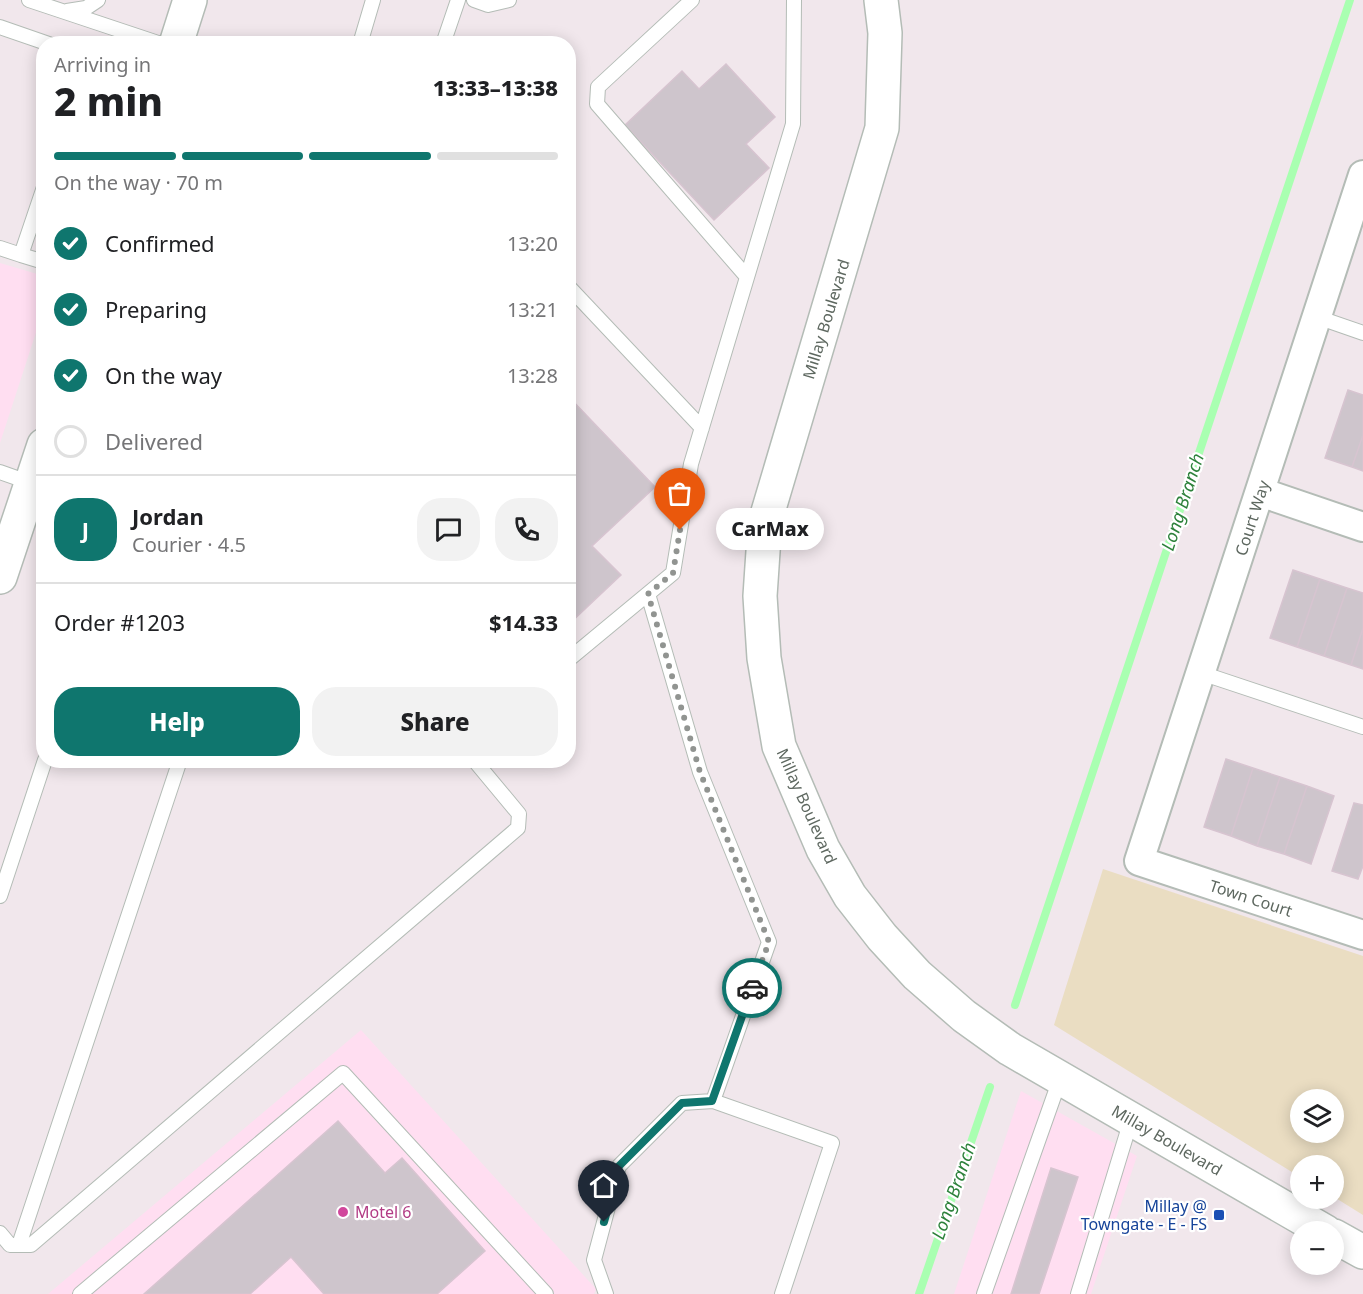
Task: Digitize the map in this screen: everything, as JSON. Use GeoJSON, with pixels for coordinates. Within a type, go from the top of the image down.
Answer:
{"type":"FeatureCollection","features":[{"type":"Feature","properties":{"kind":"street"},"geometry":{"type":"LineString","coordinates":[[179,36],[190,0]]}},
{"type":"Feature","properties":{"kind":"street","name":"Millay Boulevard"},"geometry":{"type":"LineString","coordinates":[[881,0],[885,33],[882,128],[765,522],[760,596],[764,658],[779,746],[823,849],[850,896],[910,968],[964,1016],[1060,1079],[1307,1221]]}},
{"type":"Feature","properties":{"kind":"street","name":"Court Way"},"geometry":{"type":"LineString","coordinates":[[1139,861],[1363,175]]}},
{"type":"Feature","properties":{"kind":"street"},"geometry":{"type":"LineString","coordinates":[[0,577],[36,468]]}},
{"type":"Feature","properties":{"kind":"street"},"geometry":{"type":"LineString","coordinates":[[1260,492],[1363,527]]}},
{"type":"Feature","properties":{"kind":"street","name":"Town Court"},"geometry":{"type":"LineString","coordinates":[[1139,861],[1363,935]]}},
{"type":"Feature","properties":{"kind":"street"},"geometry":{"type":"LineString","coordinates":[[1344,1242],[1363,1252]]}},
{"type":"Feature","properties":{"kind":"lane"},"geometry":{"type":"LineString","coordinates":[[29,0],[137,36]]}},
{"type":"Feature","properties":{"kind":"lane"},"geometry":{"type":"LineString","coordinates":[[64,12],[86,8],[98,0]]}},
{"type":"Feature","properties":{"kind":"lane"},"geometry":{"type":"LineString","coordinates":[[362,36],[373,0]]}},
{"type":"Feature","properties":{"kind":"lane"},"geometry":{"type":"LineString","coordinates":[[446,36],[458,0]]}},
{"type":"Feature","properties":{"kind":"lane"},"geometry":{"type":"LineString","coordinates":[[474,0],[488,5],[509,0]]}},
{"type":"Feature","properties":{"kind":"lane"},"geometry":{"type":"LineString","coordinates":[[692,0],[598,87],[597,104],[747,277]]}},
{"type":"Feature","properties":{"kind":"lane"},"geometry":{"type":"LineString","coordinates":[[576,653],[673,573],[691,464],[793,124],[794,0]]}},
{"type":"Feature","properties":{"kind":"lane"},"geometry":{"type":"LineString","coordinates":[[0,27],[36,39]]}},
{"type":"Feature","properties":{"kind":"lane"},"geometry":{"type":"LineString","coordinates":[[21,255],[36,210]]}},
{"type":"Feature","properties":{"kind":"lane"},"geometry":{"type":"LineString","coordinates":[[0,248],[36,260]]}},
{"type":"Feature","properties":{"kind":"lane"},"geometry":{"type":"LineString","coordinates":[[576,294],[702,428]]}},
{"type":"Feature","properties":{"kind":"lane"},"geometry":{"type":"LineString","coordinates":[[1317,317],[1363,333]]}},
{"type":"Feature","properties":{"kind":"lane"},"geometry":{"type":"LineString","coordinates":[[0,472],[31,483]]}},
{"type":"Feature","properties":{"kind":"lane"},"geometry":{"type":"LineString","coordinates":[[648,594],[700,772],[769,942],[712,1101]]}},
{"type":"Feature","properties":{"kind":"lane"},"geometry":{"type":"LineString","coordinates":[[1201,673],[1363,727]]}},
{"type":"Feature","properties":{"kind":"lane"},"geometry":{"type":"LineString","coordinates":[[0,896],[42,768]]}},
{"type":"Feature","properties":{"kind":"lane"},"geometry":{"type":"LineString","coordinates":[[19,1245],[177,768]]}},
{"type":"Feature","properties":{"kind":"lane"},"geometry":{"type":"LineString","coordinates":[[0,1233],[10,1245],[31,1245],[518,828],[519,814],[481,768]]}},
{"type":"Feature","properties":{"kind":"lane"},"geometry":{"type":"LineString","coordinates":[[80,1294],[343,1073],[546,1294]]}},
{"type":"Feature","properties":{"kind":"lane"},"geometry":{"type":"LineString","coordinates":[[984,1294],[1060,1079]]}},
{"type":"Feature","properties":{"kind":"lane"},"geometry":{"type":"LineString","coordinates":[[606,1294],[594,1260],[619,1166],[682,1103],[712,1101],[832,1143],[782,1294]]}},
{"type":"Feature","properties":{"kind":"lane"},"geometry":{"type":"LineString","coordinates":[[1078,1294],[1131,1120]]}},
{"type":"Feature","properties":{"kind":"shaded area"},"geometry":{"type":"Polygon","coordinates":[[[0,263],[36,274],[36,332],[0,443],[0,263]]]}},
{"type":"Feature","properties":{"kind":"shaded area"},"geometry":{"type":"Polygon","coordinates":[[[1103,869],[1363,956],[1363,1215],[1344,1203],[1344,1155],[1290,1155],[1290,1171],[1054,1025],[1103,869]]]}},
{"type":"Feature","properties":{"kind":"shaded area"},"geometry":{"type":"Polygon","coordinates":[[[361,1030],[596,1289],[594,1294],[48,1294],[361,1030]]]}},
{"type":"Feature","properties":{"kind":"shaded area"},"geometry":{"type":"Polygon","coordinates":[[[1021,1091],[1137,1156],[1091,1294],[954,1294],[1021,1091]]]}},
{"type":"Feature","properties":{"kind":"building"},"geometry":{"type":"Polygon","coordinates":[[[726,64],[775,117],[746,144],[769,168],[714,220],[625,125],[682,71],[699,89],[726,64]]]}},
{"type":"Feature","properties":{"kind":"building"},"geometry":{"type":"Polygon","coordinates":[[[1348,390],[1363,395],[1363,435],[1352,467],[1325,458],[1348,390]]]}},
{"type":"Feature","properties":{"kind":"building"},"geometry":{"type":"Polygon","coordinates":[[[576,404],[655,487],[592,546],[621,575],[576,617],[576,404]]]}},
{"type":"Feature","properties":{"kind":"building"},"geometry":{"type":"Polygon","coordinates":[[[1363,435],[1363,471],[1352,467],[1363,435]]]}},
{"type":"Feature","properties":{"kind":"building"},"geometry":{"type":"Polygon","coordinates":[[[1293,570],[1320,579],[1297,647],[1270,638],[1293,570]]]}},
{"type":"Feature","properties":{"kind":"building"},"geometry":{"type":"Polygon","coordinates":[[[1320,579],[1347,588],[1324,656],[1297,647],[1320,579]]]}},
{"type":"Feature","properties":{"kind":"building"},"geometry":{"type":"Polygon","coordinates":[[[1347,588],[1363,593],[1363,628],[1351,665],[1324,656],[1347,588]]]}},
{"type":"Feature","properties":{"kind":"building"},"geometry":{"type":"Polygon","coordinates":[[[1363,628],[1363,669],[1351,665],[1363,628]]]}},
{"type":"Feature","properties":{"kind":"building"},"geometry":{"type":"Polygon","coordinates":[[[1226,759],[1253,768],[1231,836],[1204,827],[1226,759]]]}},
{"type":"Feature","properties":{"kind":"building"},"geometry":{"type":"Polygon","coordinates":[[[1253,768],[1280,777],[1257,846],[1231,836],[1253,768]]]}},
{"type":"Feature","properties":{"kind":"building"},"geometry":{"type":"Polygon","coordinates":[[[1280,777],[1307,786],[1284,854],[1257,846],[1280,777]]]}},
{"type":"Feature","properties":{"kind":"building"},"geometry":{"type":"Polygon","coordinates":[[[1307,786],[1334,796],[1311,864],[1284,854],[1307,786]]]}},
{"type":"Feature","properties":{"kind":"building"},"geometry":{"type":"Polygon","coordinates":[[[1354,803],[1363,805],[1363,866],[1358,879],[1332,871],[1354,803]]]}},
{"type":"Feature","properties":{"kind":"building","name":"Motel 6"},"geometry":{"type":"Polygon","coordinates":[[[338,1121],[385,1173],[402,1158],[485,1251],[437,1294],[324,1294],[291,1257],[250,1294],[144,1294],[338,1121]]]}},
{"type":"Feature","properties":{"kind":"building"},"geometry":{"type":"Polygon","coordinates":[[[1051,1168],[1078,1177],[1039,1294],[1011,1294],[1051,1168]]]}},
{"type":"Feature","properties":{"kind":"waterway","name":"Long Branch"},"geometry":{"type":"LineString","coordinates":[[1015,1005],[1350,0]]}},
{"type":"Feature","properties":{"kind":"waterway","name":"Long Branch"},"geometry":{"type":"LineString","coordinates":[[919,1294],[990,1087]]}},
{"type":"Feature","properties":{"kind":"way so far"},"geometry":{"type":"LineString","coordinates":[[680,530],[673,573],[648,594],[700,772],[769,942],[752,988]]}},
{"type":"Feature","properties":{"kind":"place","name":"CarMax"},"geometry":{"type":"Point","coordinates":[680,530]}},
{"type":"Feature","properties":{"kind":"place","name":"Motel 6"},"geometry":{"type":"Point","coordinates":[343,1212]}},
{"type":"Feature","properties":{"kind":"place","name":"Millay @ Towngate - E - FS"},"geometry":{"type":"Point","coordinates":[1219,1215]}},
{"type":"Feature","properties":{"kind":"route"},"geometry":{"type":"LineString","coordinates":[[604,1222],[619,1166],[682,1103],[712,1101],[752,988]]}}]}
